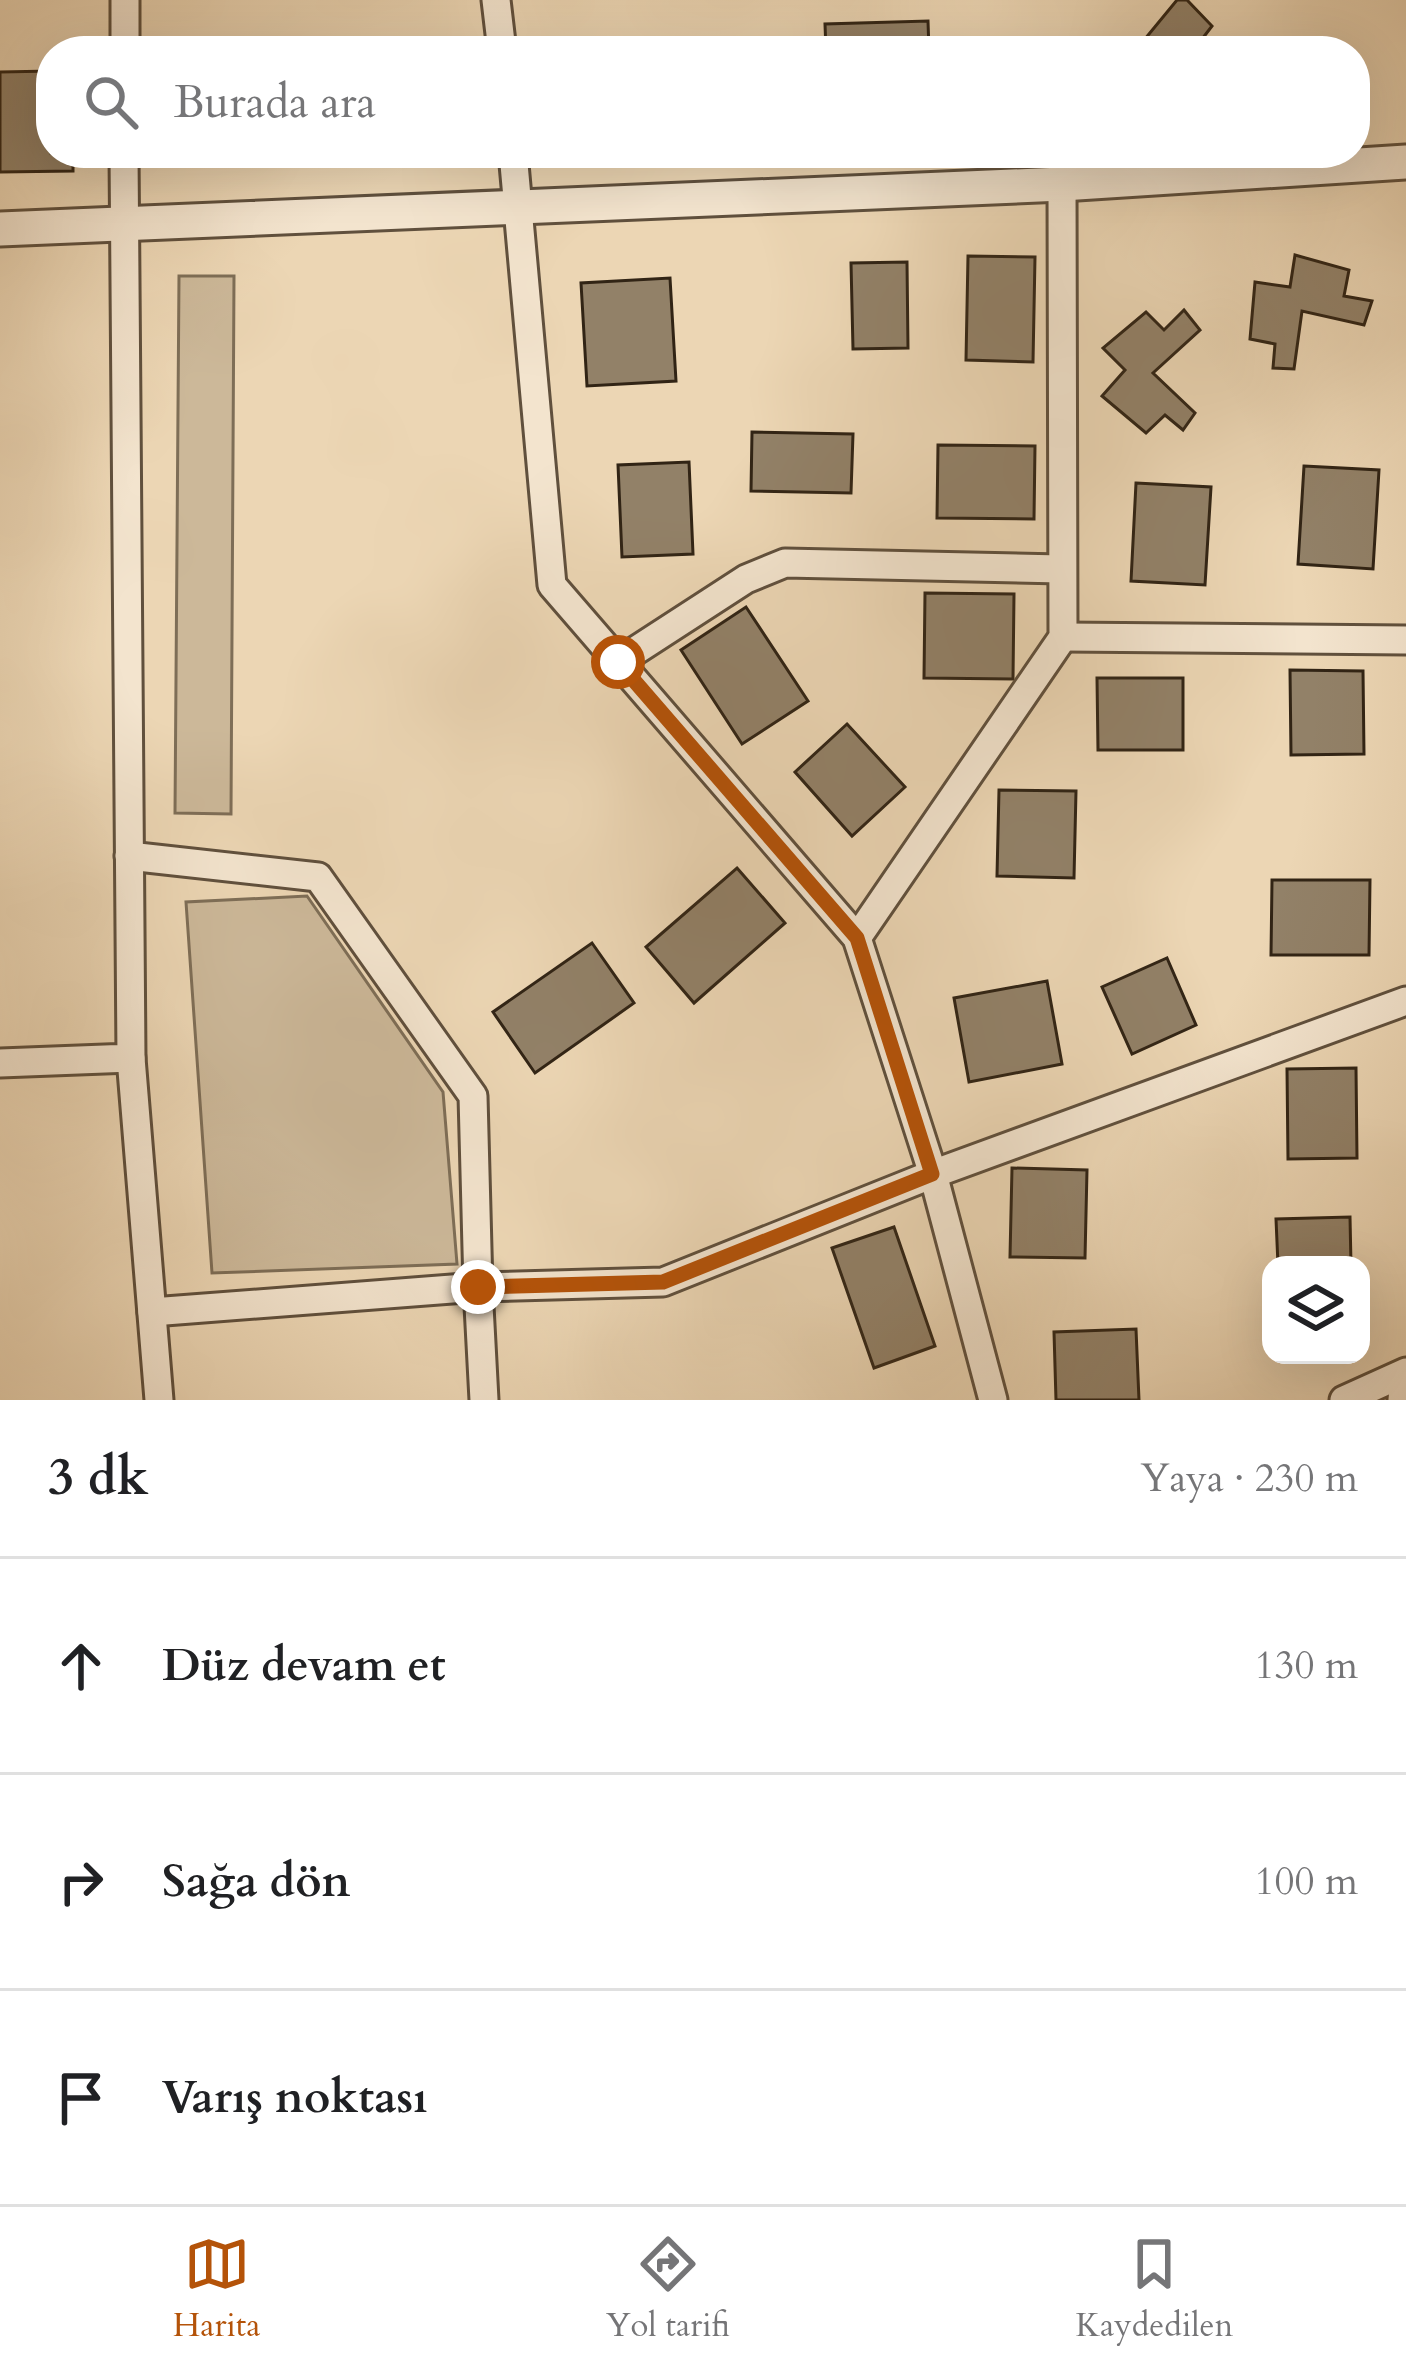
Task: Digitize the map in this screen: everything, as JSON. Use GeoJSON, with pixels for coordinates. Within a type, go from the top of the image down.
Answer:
{"type":"FeatureCollection","features":[{"type":"Feature","properties":{"kind":"street"},"geometry":{"type":"LineString","coordinates":[[125,0],[125,36]]}},
{"type":"Feature","properties":{"kind":"street"},"geometry":{"type":"LineString","coordinates":[[496,0],[500,36]]}},
{"type":"Feature","properties":{"kind":"street"},"geometry":{"type":"LineString","coordinates":[[1370,164],[1406,162]]}},
{"type":"Feature","properties":{"kind":"street"},"geometry":{"type":"LineString","coordinates":[[124,168],[131,1058],[159,1400]]}},
{"type":"Feature","properties":{"kind":"street"},"geometry":{"type":"LineString","coordinates":[[515,168],[552,585],[857,938],[932,1174],[993,1400]]}},
{"type":"Feature","properties":{"kind":"street"},"geometry":{"type":"LineString","coordinates":[[0,230],[1062,184],[1312,168]]}},
{"type":"Feature","properties":{"kind":"street"},"geometry":{"type":"LineString","coordinates":[[857,938],[1063,637],[1062,184]]}},
{"type":"Feature","properties":{"kind":"street"},"geometry":{"type":"LineString","coordinates":[[618,662],[746,579],[785,563],[1061,569]]}},
{"type":"Feature","properties":{"kind":"street"},"geometry":{"type":"LineString","coordinates":[[1063,637],[1406,640]]}},
{"type":"Feature","properties":{"kind":"street"},"geometry":{"type":"LineString","coordinates":[[129,856],[317,877],[473,1096],[484,1400]]}},
{"type":"Feature","properties":{"kind":"street"},"geometry":{"type":"LineString","coordinates":[[152,1312],[478,1287],[663,1282],[932,1174],[1406,1000]]}},
{"type":"Feature","properties":{"kind":"street"},"geometry":{"type":"LineString","coordinates":[[0,1063],[131,1058]]}},
{"type":"Feature","properties":{"kind":"street"},"geometry":{"type":"LineString","coordinates":[[1344,1400],[1406,1372]]}},
{"type":"Feature","properties":{"kind":"street"},"geometry":{"type":"LineString","coordinates":[[1405,1400],[1406,1390]]}},
{"type":"Feature","properties":{"kind":"shaded area"},"geometry":{"type":"Polygon","coordinates":[[[179,276],[234,276],[231,814],[175,813],[179,276]]]}},
{"type":"Feature","properties":{"kind":"shaded area"},"geometry":{"type":"Polygon","coordinates":[[[307,896],[443,1092],[457,1264],[212,1273],[186,902],[307,896]]]}},
{"type":"Feature","properties":{"kind":"building"},"geometry":{"type":"Polygon","coordinates":[[[1177,0],[1187,0],[1212,26],[1204,36],[1147,36],[1177,0]]]}},
{"type":"Feature","properties":{"kind":"building"},"geometry":{"type":"Polygon","coordinates":[[[928,21],[928,36],[825,36],[825,24],[928,21]]]}},
{"type":"Feature","properties":{"kind":"building"},"geometry":{"type":"Polygon","coordinates":[[[36,71],[36,168],[73,171],[0,172],[0,72],[36,71]]]}},
{"type":"Feature","properties":{"kind":"building"},"geometry":{"type":"Polygon","coordinates":[[[1295,255],[1349,270],[1344,296],[1372,301],[1364,325],[1302,311],[1294,369],[1273,368],[1275,344],[1250,339],[1255,282],[1290,287],[1295,255]]]}},
{"type":"Feature","properties":{"kind":"building"},"geometry":{"type":"Polygon","coordinates":[[[968,256],[1035,257],[1033,362],[966,360],[968,256]]]}},
{"type":"Feature","properties":{"kind":"building"},"geometry":{"type":"Polygon","coordinates":[[[907,262],[908,348],[853,349],[851,263],[907,262]]]}},
{"type":"Feature","properties":{"kind":"building"},"geometry":{"type":"Polygon","coordinates":[[[670,278],[676,381],[587,386],[581,283],[670,278]]]}},
{"type":"Feature","properties":{"kind":"building"},"geometry":{"type":"Polygon","coordinates":[[[1184,310],[1200,330],[1153,373],[1195,413],[1183,430],[1165,415],[1146,433],[1102,396],[1125,370],[1103,348],[1146,312],[1164,330],[1184,310]]]}},
{"type":"Feature","properties":{"kind":"building"},"geometry":{"type":"Polygon","coordinates":[[[752,432],[853,434],[851,493],[751,491],[752,432]]]}},
{"type":"Feature","properties":{"kind":"building"},"geometry":{"type":"Polygon","coordinates":[[[938,445],[1035,446],[1034,519],[937,518],[938,445]]]}},
{"type":"Feature","properties":{"kind":"building"},"geometry":{"type":"Polygon","coordinates":[[[689,462],[693,554],[622,557],[618,465],[689,462]]]}},
{"type":"Feature","properties":{"kind":"building"},"geometry":{"type":"Polygon","coordinates":[[[1304,466],[1379,470],[1373,569],[1298,564],[1304,466]]]}},
{"type":"Feature","properties":{"kind":"building"},"geometry":{"type":"Polygon","coordinates":[[[1136,483],[1211,487],[1205,585],[1131,581],[1136,483]]]}},
{"type":"Feature","properties":{"kind":"building"},"geometry":{"type":"Polygon","coordinates":[[[925,593],[1014,594],[1013,679],[924,678],[925,593]]]}},
{"type":"Feature","properties":{"kind":"building"},"geometry":{"type":"Polygon","coordinates":[[[746,607],[808,701],[742,744],[681,650],[746,607]]]}},
{"type":"Feature","properties":{"kind":"building"},"geometry":{"type":"Polygon","coordinates":[[[1290,670],[1363,671],[1364,754],[1291,755],[1290,670]]]}},
{"type":"Feature","properties":{"kind":"building"},"geometry":{"type":"Polygon","coordinates":[[[1097,678],[1183,678],[1183,750],[1098,750],[1097,678]]]}},
{"type":"Feature","properties":{"kind":"building"},"geometry":{"type":"Polygon","coordinates":[[[847,724],[905,787],[852,836],[795,772],[847,724]]]}},
{"type":"Feature","properties":{"kind":"building"},"geometry":{"type":"Polygon","coordinates":[[[999,790],[1076,791],[1074,878],[997,876],[999,790]]]}},
{"type":"Feature","properties":{"kind":"building"},"geometry":{"type":"Polygon","coordinates":[[[737,868],[785,923],[694,1003],[646,947],[737,868]]]}},
{"type":"Feature","properties":{"kind":"building"},"geometry":{"type":"Polygon","coordinates":[[[1272,880],[1370,880],[1369,955],[1271,955],[1272,880]]]}},
{"type":"Feature","properties":{"kind":"building"},"geometry":{"type":"Polygon","coordinates":[[[592,943],[634,1003],[535,1073],[493,1012],[592,943]]]}},
{"type":"Feature","properties":{"kind":"building"},"geometry":{"type":"Polygon","coordinates":[[[1167,958],[1196,1025],[1132,1054],[1102,987],[1167,958]]]}},
{"type":"Feature","properties":{"kind":"building"},"geometry":{"type":"Polygon","coordinates":[[[1047,981],[1062,1064],[969,1082],[954,998],[1047,981]]]}},
{"type":"Feature","properties":{"kind":"building"},"geometry":{"type":"Polygon","coordinates":[[[1356,1068],[1357,1158],[1288,1159],[1287,1069],[1356,1068]]]}},
{"type":"Feature","properties":{"kind":"building"},"geometry":{"type":"Polygon","coordinates":[[[1012,1168],[1087,1170],[1085,1258],[1010,1257],[1012,1168]]]}},
{"type":"Feature","properties":{"kind":"building"},"geometry":{"type":"Polygon","coordinates":[[[1350,1217],[1351,1256],[1278,1256],[1276,1219],[1350,1217]]]}},
{"type":"Feature","properties":{"kind":"building"},"geometry":{"type":"Polygon","coordinates":[[[894,1227],[935,1346],[874,1368],[832,1248],[894,1227]]]}},
{"type":"Feature","properties":{"kind":"building"},"geometry":{"type":"Polygon","coordinates":[[[1136,1329],[1139,1400],[1056,1400],[1054,1332],[1136,1329]]]}},
{"type":"Feature","properties":{"kind":"route"},"geometry":{"type":"LineString","coordinates":[[478,1287],[663,1282],[932,1174],[857,938],[618,662]]}}]}
